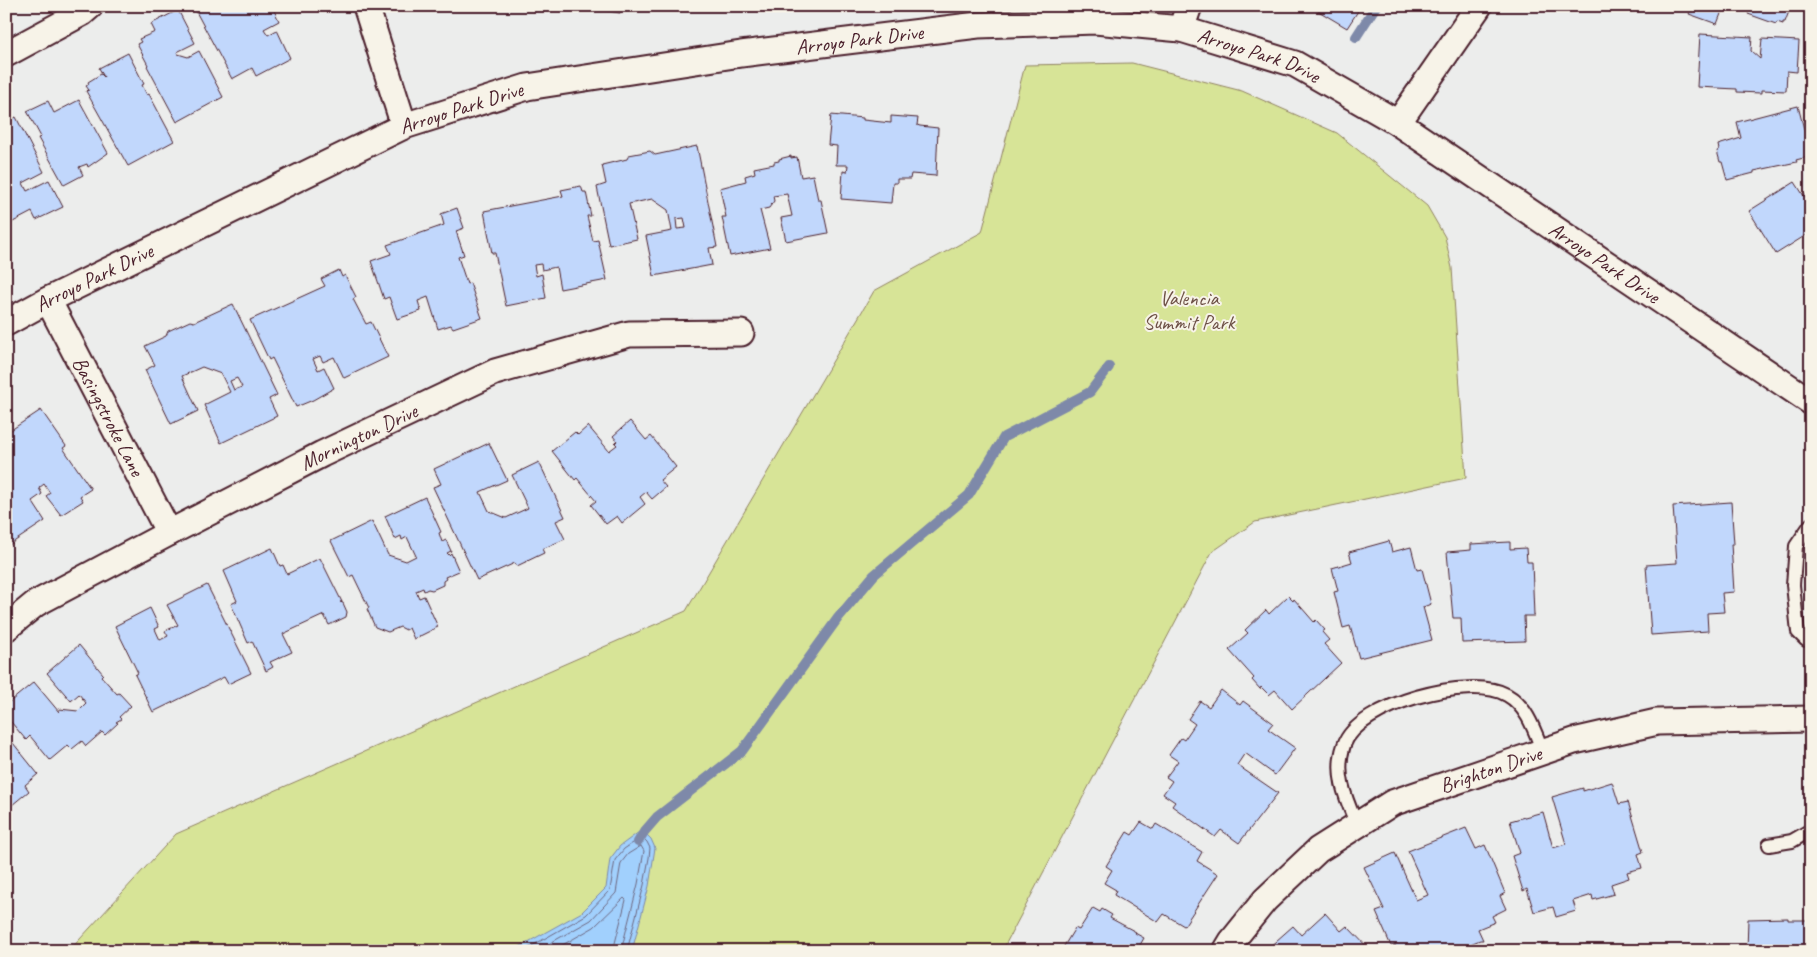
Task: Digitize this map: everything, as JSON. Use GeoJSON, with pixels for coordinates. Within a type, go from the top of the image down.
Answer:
{"type":"FeatureCollection","features":[{"type":"Feature","properties":{"kind":"street"},"geometry":{"type":"LineString","coordinates":[[6,54],[82,13],[90,6]]}},
{"type":"Feature","properties":{"kind":"street"},"geometry":{"type":"LineString","coordinates":[[366,6],[404,126]]}},
{"type":"Feature","properties":{"kind":"street"},"geometry":{"type":"LineString","coordinates":[[1398,123],[1479,6]]}},
{"type":"Feature","properties":{"kind":"street","name":"Arroyo Park Drive"},"geometry":{"type":"LineString","coordinates":[[6,323],[48,300],[404,126],[527,88],[751,52],[978,25],[1185,18],[1295,64],[1398,123],[1811,402]]}},
{"type":"Feature","properties":{"kind":"street","name":"Basingstroke Lane"},"geometry":{"type":"LineString","coordinates":[[48,300],[169,533]]}},
{"type":"Feature","properties":{"kind":"street","name":"Mornington Drive"},"geometry":{"type":"LineString","coordinates":[[6,628],[35,604],[169,533],[322,454],[495,372],[630,334],[741,333]]}},
{"type":"Feature","properties":{"kind":"street","name":"Brighton Drive"},"geometry":{"type":"LineString","coordinates":[[1226,951],[1265,900],[1318,850],[1392,803],[1574,741],[1657,722],[1811,719]]}},
{"type":"Feature","properties":{"kind":"lane"},"geometry":{"type":"LineString","coordinates":[[1811,524],[1796,546],[1793,585],[1798,632],[1806,640],[1811,640]]}},
{"type":"Feature","properties":{"kind":"lane"},"geometry":{"type":"LineString","coordinates":[[1357,825],[1343,790],[1340,770],[1344,744],[1351,732],[1375,713],[1416,697],[1456,688],[1479,687],[1495,690],[1507,694],[1525,712],[1533,726],[1543,752]]}},
{"type":"Feature","properties":{"kind":"lane"},"geometry":{"type":"LineString","coordinates":[[1769,845],[1792,841],[1811,830]]}},
{"type":"Feature","properties":{"kind":"green space","name":"Valencia Summit Park"},"geometry":{"type":"Polygon","coordinates":[[[1132,63],[1242,91],[1337,133],[1427,206],[1445,237],[1452,268],[1466,478],[1255,522],[1212,552],[1002,951],[69,951],[176,834],[686,611],[874,291],[982,232],[1025,65],[1132,63]]]}},
{"type":"Feature","properties":{"kind":"water"},"geometry":{"type":"Polygon","coordinates":[[[639,832],[644,832],[651,839],[655,848],[649,886],[632,951],[512,951],[582,912],[606,888],[610,859],[620,846],[639,832]]]}},
{"type":"Feature","properties":{"kind":"building"},"geometry":{"type":"Polygon","coordinates":[[[193,6],[272,6],[279,21],[264,29],[268,35],[277,30],[290,58],[256,76],[252,68],[232,79],[193,6]]]}},
{"type":"Feature","properties":{"kind":"building"},"geometry":{"type":"Polygon","coordinates":[[[576,6],[621,6],[620,13],[576,6]]]}},
{"type":"Feature","properties":{"kind":"building"},"geometry":{"type":"Polygon","coordinates":[[[1310,6],[1358,6],[1356,10],[1358,11],[1347,28],[1310,6]]]}},
{"type":"Feature","properties":{"kind":"building"},"geometry":{"type":"Polygon","coordinates":[[[1692,6],[1724,6],[1717,24],[1689,14],[1692,6]]]}},
{"type":"Feature","properties":{"kind":"building"},"geometry":{"type":"Polygon","coordinates":[[[1737,6],[1791,6],[1785,22],[1783,24],[1777,22],[1776,24],[1748,14],[1749,11],[1737,6]]]}},
{"type":"Feature","properties":{"kind":"building"},"geometry":{"type":"Polygon","coordinates":[[[178,10],[195,43],[177,52],[178,54],[188,57],[199,51],[223,97],[177,122],[137,44],[141,42],[139,39],[155,32],[151,24],[178,10]]]}},
{"type":"Feature","properties":{"kind":"building"},"geometry":{"type":"Polygon","coordinates":[[[1700,34],[1752,37],[1751,51],[1760,59],[1762,39],[1799,41],[1797,72],[1787,71],[1786,91],[1761,90],[1761,93],[1737,92],[1737,89],[1697,87],[1700,34]]]}},
{"type":"Feature","properties":{"kind":"building"},"geometry":{"type":"Polygon","coordinates":[[[128,53],[144,84],[142,85],[147,95],[149,94],[174,141],[128,166],[86,91],[89,90],[86,86],[89,84],[88,82],[101,74],[104,77],[99,68],[128,53]]]}},
{"type":"Feature","properties":{"kind":"building"},"geometry":{"type":"Polygon","coordinates":[[[79,100],[108,153],[88,167],[87,164],[79,167],[83,175],[64,185],[38,138],[41,137],[27,111],[48,101],[54,113],[79,100]]]}},
{"type":"Feature","properties":{"kind":"building"},"geometry":{"type":"Polygon","coordinates":[[[1798,106],[1805,133],[1811,131],[1811,156],[1796,160],[1797,162],[1754,171],[1754,173],[1727,180],[1717,151],[1719,150],[1718,145],[1741,138],[1737,122],[1798,106]]]}},
{"type":"Feature","properties":{"kind":"building"},"geometry":{"type":"Polygon","coordinates":[[[831,115],[891,123],[891,116],[918,118],[917,125],[938,128],[936,176],[911,174],[910,179],[897,179],[897,183],[893,183],[891,203],[841,199],[843,171],[847,172],[848,165],[836,165],[837,146],[828,145],[831,115]]]}},
{"type":"Feature","properties":{"kind":"building"},"geometry":{"type":"Polygon","coordinates":[[[16,117],[44,172],[23,183],[27,191],[49,180],[63,207],[36,220],[32,212],[11,223],[6,213],[6,122],[16,117]]]}},
{"type":"Feature","properties":{"kind":"building"},"geometry":{"type":"Polygon","coordinates":[[[697,146],[717,247],[709,248],[712,265],[654,276],[646,236],[672,231],[668,210],[652,199],[629,204],[637,239],[609,245],[597,187],[606,184],[602,165],[627,159],[629,155],[650,151],[655,155],[697,146]],[[684,218],[676,219],[677,229],[686,228],[684,218]]]}},
{"type":"Feature","properties":{"kind":"building"},"geometry":{"type":"Polygon","coordinates":[[[791,156],[791,158],[797,157],[801,177],[813,175],[828,233],[786,241],[781,218],[792,216],[787,194],[773,196],[774,201],[769,208],[760,210],[770,248],[730,256],[722,217],[726,217],[720,188],[746,181],[745,176],[755,173],[754,168],[774,164],[779,159],[791,156]]]}},
{"type":"Feature","properties":{"kind":"building"},"geometry":{"type":"Polygon","coordinates":[[[1795,182],[1804,196],[1807,194],[1811,200],[1811,232],[1776,254],[1749,211],[1795,182]]]}},
{"type":"Feature","properties":{"kind":"building"},"geometry":{"type":"Polygon","coordinates":[[[581,186],[583,192],[586,192],[591,216],[587,216],[593,241],[598,240],[607,280],[560,289],[556,267],[542,270],[541,264],[534,265],[536,276],[542,274],[546,298],[506,306],[495,253],[492,253],[484,211],[563,196],[561,190],[581,186]]]}},
{"type":"Feature","properties":{"kind":"building"},"geometry":{"type":"Polygon","coordinates":[[[457,208],[464,228],[456,231],[464,255],[458,257],[467,284],[470,283],[482,318],[453,328],[451,325],[438,329],[428,297],[418,301],[421,311],[397,319],[389,297],[384,299],[371,261],[391,254],[387,245],[444,225],[441,214],[457,208]]]}},
{"type":"Feature","properties":{"kind":"building"},"geometry":{"type":"Polygon","coordinates":[[[339,270],[342,277],[345,275],[356,297],[353,299],[366,324],[371,322],[388,357],[344,378],[334,357],[323,362],[320,356],[313,359],[318,370],[324,367],[334,388],[296,407],[272,358],[269,360],[250,320],[325,286],[321,279],[339,270]]]}},
{"type":"Feature","properties":{"kind":"building"},"geometry":{"type":"Polygon","coordinates":[[[233,304],[277,395],[269,399],[277,416],[221,443],[204,405],[230,392],[221,374],[202,367],[182,376],[198,411],[171,424],[145,370],[155,365],[145,346],[166,336],[168,331],[190,321],[194,322],[233,304]],[[237,378],[230,381],[234,390],[242,387],[237,378]]]}},
{"type":"Feature","properties":{"kind":"building"},"geometry":{"type":"Polygon","coordinates":[[[41,410],[66,446],[63,448],[91,489],[80,496],[83,501],[61,515],[46,496],[50,493],[44,484],[39,488],[42,494],[32,501],[45,521],[6,547],[6,437],[10,435],[8,432],[41,410]]]}},
{"type":"Feature","properties":{"kind":"building"},"geometry":{"type":"Polygon","coordinates":[[[630,421],[646,440],[651,436],[676,467],[660,480],[666,487],[652,499],[646,492],[640,497],[645,504],[622,523],[617,516],[606,524],[591,505],[596,501],[577,478],[575,480],[552,451],[575,432],[578,435],[588,426],[609,451],[617,445],[615,443],[617,441],[613,436],[630,421]]]}},
{"type":"Feature","properties":{"kind":"building"},"geometry":{"type":"Polygon","coordinates":[[[489,443],[507,480],[480,492],[489,511],[506,518],[528,508],[512,475],[539,462],[565,517],[556,521],[565,539],[542,549],[544,553],[517,566],[515,563],[477,580],[433,487],[441,484],[434,469],[489,443]]]}},
{"type":"Feature","properties":{"kind":"building"},"geometry":{"type":"Polygon","coordinates":[[[425,497],[441,532],[439,533],[442,542],[446,540],[451,551],[447,553],[449,555],[451,553],[459,571],[445,577],[443,585],[432,590],[424,591],[423,588],[416,591],[419,598],[424,596],[438,627],[414,639],[409,628],[406,630],[400,627],[388,632],[375,627],[367,609],[369,608],[353,575],[349,577],[331,541],[372,521],[388,555],[406,561],[416,556],[407,537],[402,540],[401,536],[395,539],[385,516],[425,497]]]}},
{"type":"Feature","properties":{"kind":"building"},"geometry":{"type":"Polygon","coordinates":[[[1731,502],[1734,544],[1731,544],[1734,592],[1722,593],[1724,612],[1707,613],[1708,631],[1651,635],[1646,565],[1677,563],[1673,506],[1731,502]]]}},
{"type":"Feature","properties":{"kind":"building"},"geometry":{"type":"Polygon","coordinates":[[[1389,541],[1392,552],[1411,547],[1417,570],[1422,569],[1431,604],[1423,607],[1432,640],[1359,658],[1350,626],[1343,628],[1334,592],[1338,591],[1332,568],[1352,562],[1349,552],[1389,541]]]}},
{"type":"Feature","properties":{"kind":"building"},"geometry":{"type":"Polygon","coordinates":[[[1510,542],[1510,549],[1526,548],[1527,562],[1532,562],[1534,616],[1524,616],[1525,641],[1462,643],[1461,618],[1453,618],[1447,552],[1471,550],[1471,544],[1510,542]]]}},
{"type":"Feature","properties":{"kind":"building"},"geometry":{"type":"Polygon","coordinates":[[[272,548],[280,566],[283,565],[287,574],[320,558],[342,602],[340,602],[343,603],[347,612],[346,617],[329,625],[324,615],[283,634],[292,652],[270,662],[273,667],[266,671],[252,641],[248,643],[231,604],[237,601],[224,571],[272,548]]]}},
{"type":"Feature","properties":{"kind":"building"},"geometry":{"type":"Polygon","coordinates":[[[207,585],[251,673],[228,684],[224,677],[153,712],[135,675],[138,673],[115,626],[150,608],[159,627],[155,629],[160,640],[168,636],[165,631],[178,625],[167,605],[207,585]]]}},
{"type":"Feature","properties":{"kind":"building"},"geometry":{"type":"Polygon","coordinates":[[[1288,596],[1293,601],[1294,599],[1314,622],[1316,620],[1325,630],[1322,632],[1329,640],[1324,644],[1341,663],[1292,709],[1275,690],[1269,695],[1261,687],[1260,689],[1252,680],[1254,678],[1229,650],[1248,633],[1245,630],[1266,610],[1269,614],[1288,596]]]}},
{"type":"Feature","properties":{"kind":"building"},"geometry":{"type":"Polygon","coordinates":[[[79,645],[103,674],[101,676],[131,706],[119,717],[121,719],[116,722],[118,723],[105,735],[102,732],[86,746],[82,741],[72,749],[68,745],[50,760],[30,736],[26,740],[6,716],[6,705],[34,682],[59,712],[59,709],[78,711],[86,703],[79,694],[71,701],[47,673],[79,645]]]}},
{"type":"Feature","properties":{"kind":"building"},"geometry":{"type":"Polygon","coordinates":[[[1221,690],[1240,705],[1243,701],[1273,723],[1268,729],[1295,748],[1275,775],[1245,753],[1237,765],[1278,793],[1239,843],[1221,830],[1215,837],[1172,806],[1175,802],[1163,794],[1172,781],[1166,777],[1178,761],[1169,755],[1181,738],[1184,740],[1195,724],[1188,719],[1200,701],[1209,707],[1221,690]]]}},
{"type":"Feature","properties":{"kind":"building"},"geometry":{"type":"Polygon","coordinates":[[[13,743],[38,774],[25,785],[29,791],[6,810],[6,746],[13,743]]]}},
{"type":"Feature","properties":{"kind":"building"},"geometry":{"type":"Polygon","coordinates":[[[1612,782],[1619,804],[1628,802],[1643,852],[1638,854],[1642,868],[1627,872],[1629,878],[1611,884],[1614,894],[1593,900],[1592,895],[1573,901],[1576,911],[1556,917],[1553,907],[1534,912],[1527,889],[1523,891],[1512,856],[1520,853],[1510,821],[1543,812],[1553,848],[1566,844],[1552,797],[1583,788],[1583,791],[1612,782]]]}},
{"type":"Feature","properties":{"kind":"building"},"geometry":{"type":"Polygon","coordinates":[[[1141,822],[1153,829],[1156,824],[1202,852],[1197,861],[1218,874],[1184,926],[1164,914],[1158,922],[1114,895],[1116,890],[1104,883],[1112,870],[1106,866],[1127,832],[1132,835],[1141,822]]]}},
{"type":"Feature","properties":{"kind":"building"},"geometry":{"type":"Polygon","coordinates":[[[1466,828],[1476,849],[1485,845],[1505,893],[1500,896],[1506,909],[1492,916],[1495,922],[1478,929],[1483,940],[1463,947],[1464,951],[1397,951],[1395,945],[1391,946],[1376,912],[1384,909],[1364,867],[1395,853],[1416,900],[1428,895],[1408,851],[1466,828]]]}},
{"type":"Feature","properties":{"kind":"building"},"geometry":{"type":"Polygon","coordinates":[[[1093,908],[1100,912],[1102,909],[1112,915],[1110,918],[1144,938],[1140,945],[1149,951],[1061,951],[1075,928],[1079,930],[1093,908]]]}},
{"type":"Feature","properties":{"kind":"building"},"geometry":{"type":"Polygon","coordinates":[[[1325,913],[1341,931],[1347,926],[1371,951],[1269,951],[1267,949],[1293,926],[1301,935],[1325,913]]]}},
{"type":"Feature","properties":{"kind":"building"},"geometry":{"type":"Polygon","coordinates":[[[1788,918],[1788,920],[1811,920],[1811,951],[1747,951],[1748,919],[1788,918]]]}},
{"type":"Feature","properties":{"kind":"waterway"},"geometry":{"type":"LineString","coordinates":[[1356,37],[1376,6]]}},
{"type":"Feature","properties":{"kind":"waterway"},"geometry":{"type":"LineString","coordinates":[[638,842],[657,817],[742,751],[838,618],[874,575],[969,495],[1004,437],[1090,392],[1109,367]]}}]}
